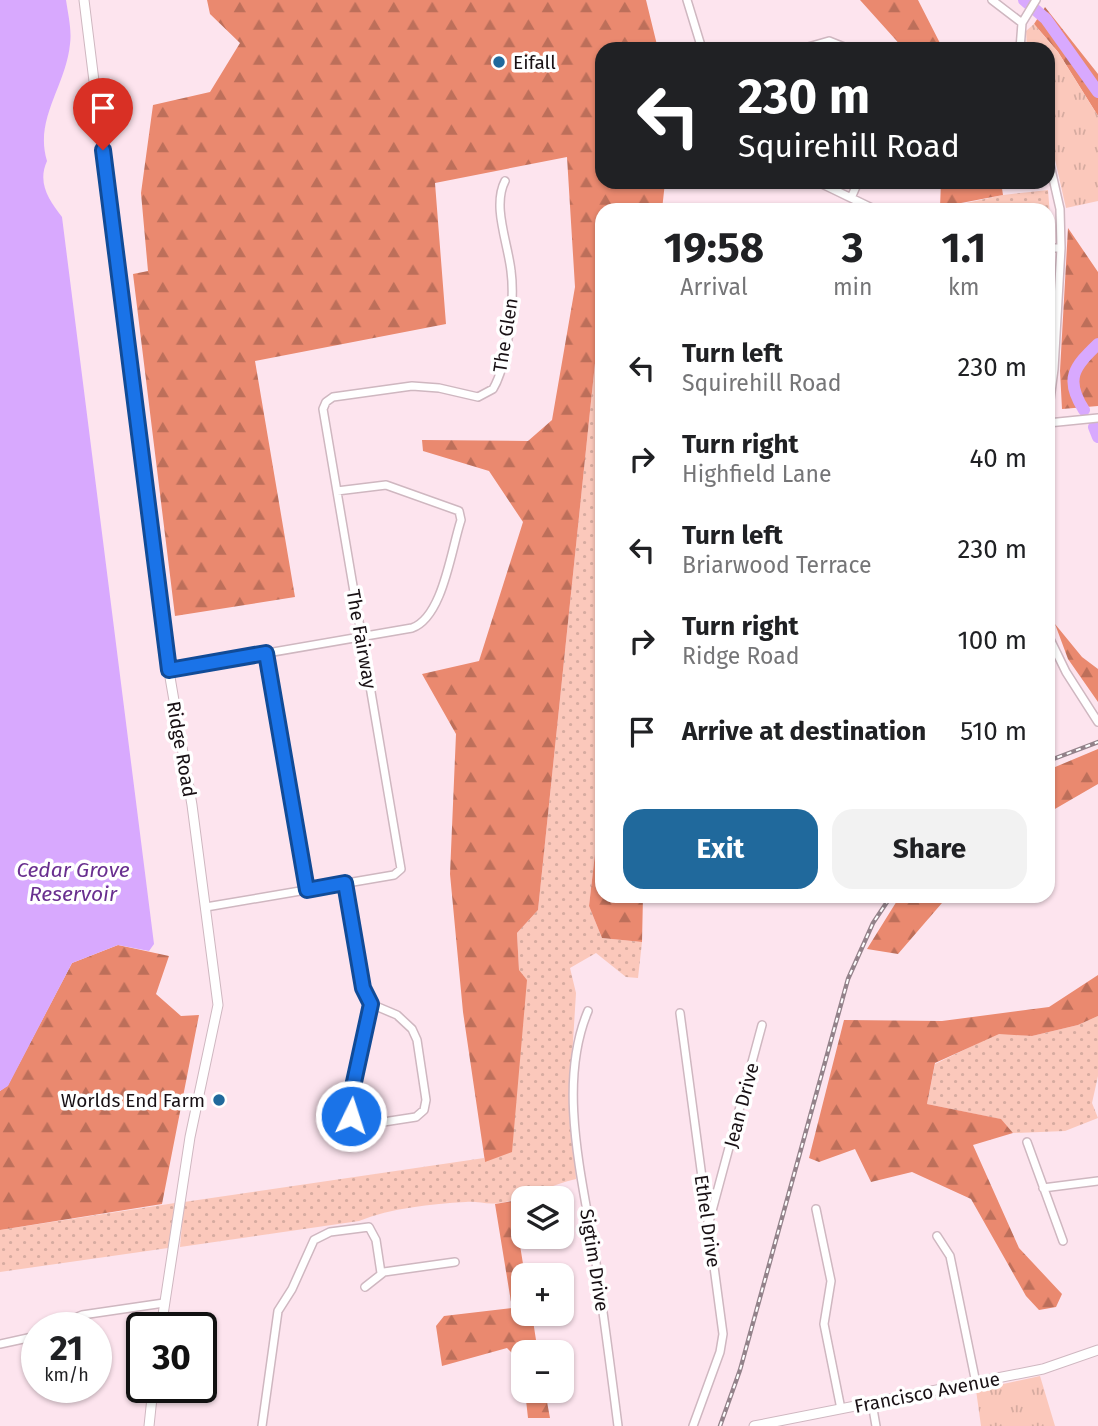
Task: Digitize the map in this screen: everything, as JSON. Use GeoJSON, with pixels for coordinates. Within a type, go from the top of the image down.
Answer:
{"type":"FeatureCollection","features":[{"type":"Feature","properties":{"kind":"main road","name":"Ridge Road"},"geometry":{"type":"LineString","coordinates":[[84,0],[169,670],[216,973],[216,1023],[190,1137],[163,1312]]}},
{"type":"Feature","properties":{"kind":"main road","name":"Francisco Avenue"},"geometry":{"type":"LineString","coordinates":[[754,1426],[1043,1369],[1098,1350]]}},
{"type":"Feature","properties":{"kind":"main road"},"geometry":{"type":"LineString","coordinates":[[149,1426],[151,1403]]}},
{"type":"Feature","properties":{"kind":"street"},"geometry":{"type":"LineString","coordinates":[[687,0],[700,42]]}},
{"type":"Feature","properties":{"kind":"street"},"geometry":{"type":"LineString","coordinates":[[992,0],[1024,20]]}},
{"type":"Feature","properties":{"kind":"street"},"geometry":{"type":"LineString","coordinates":[[1021,42],[1024,20],[1035,0]]}},
{"type":"Feature","properties":{"kind":"street","name":"The Glen"},"geometry":{"type":"LineString","coordinates":[[324,413],[324,405],[331,398],[394,388],[430,387],[474,397],[487,395],[494,389],[512,305],[511,269],[499,194],[505,181]]}},
{"type":"Feature","properties":{"kind":"street"},"geometry":{"type":"LineString","coordinates":[[1055,187],[1060,209],[1061,248],[1055,352]]}},
{"type":"Feature","properties":{"kind":"street"},"geometry":{"type":"LineString","coordinates":[[832,189],[861,203]]}},
{"type":"Feature","properties":{"kind":"street"},"geometry":{"type":"LineString","coordinates":[[850,198],[854,189]]}},
{"type":"Feature","properties":{"kind":"street"},"geometry":{"type":"LineString","coordinates":[[1055,248],[1061,248]]}},
{"type":"Feature","properties":{"kind":"street","name":"The Fairway"},"geometry":{"type":"LineString","coordinates":[[324,413],[401,865],[396,874],[345,883]]}},
{"type":"Feature","properties":{"kind":"street"},"geometry":{"type":"LineString","coordinates":[[1055,422],[1098,418]]}},
{"type":"Feature","properties":{"kind":"street"},"geometry":{"type":"LineString","coordinates":[[169,670],[412,628],[427,620],[435,605],[460,524],[460,513],[454,507],[392,486],[378,484],[337,491]]}},
{"type":"Feature","properties":{"kind":"street"},"geometry":{"type":"LineString","coordinates":[[1055,649],[1098,722]]}},
{"type":"Feature","properties":{"kind":"street"},"geometry":{"type":"LineString","coordinates":[[266,653],[307,890]]}},
{"type":"Feature","properties":{"kind":"street"},"geometry":{"type":"LineString","coordinates":[[206,907],[345,883],[363,988],[371,1004],[350,1113],[356,1122],[364,1125],[416,1117],[424,1110],[426,1100],[415,1034],[401,1018],[371,1004]]}},
{"type":"Feature","properties":{"kind":"street","name":"Sigtim Drive"},"geometry":{"type":"LineString","coordinates":[[588,1011],[581,1027],[576,1061],[576,1119],[618,1426]]}},
{"type":"Feature","properties":{"kind":"street","name":"Ethel Drive"},"geometry":{"type":"LineString","coordinates":[[680,1013],[723,1334],[720,1352],[693,1426]]}},
{"type":"Feature","properties":{"kind":"street","name":"Jean Drive"},"geometry":{"type":"LineString","coordinates":[[708,1226],[762,1025]]}},
{"type":"Feature","properties":{"kind":"street"},"geometry":{"type":"LineString","coordinates":[[1027,1142],[1063,1241]]}},
{"type":"Feature","properties":{"kind":"street"},"geometry":{"type":"LineString","coordinates":[[1043,1188],[1098,1181]]}},
{"type":"Feature","properties":{"kind":"street"},"geometry":{"type":"LineString","coordinates":[[816,1209],[831,1281],[824,1324],[841,1409]]}},
{"type":"Feature","properties":{"kind":"street"},"geometry":{"type":"LineString","coordinates":[[262,1426],[278,1311],[314,1240],[324,1234],[369,1227],[376,1240],[381,1273]]}},
{"type":"Feature","properties":{"kind":"street"},"geometry":{"type":"LineString","coordinates":[[937,1236],[950,1256],[976,1383]]}},
{"type":"Feature","properties":{"kind":"street"},"geometry":{"type":"LineString","coordinates":[[365,1287],[381,1273],[455,1262]]}},
{"type":"Feature","properties":{"kind":"street"},"geometry":{"type":"LineString","coordinates":[[102,1312],[164,1303]]}},
{"type":"Feature","properties":{"kind":"street"},"geometry":{"type":"LineString","coordinates":[[0,1344],[21,1339]]}},
{"type":"Feature","properties":{"kind":"street"},"geometry":{"type":"LineString","coordinates":[[872,1403],[876,1426]]}},
{"type":"Feature","properties":{"kind":"green space"},"geometry":{"type":"Polygon","coordinates":[[[207,0],[646,0],[656,42],[595,42],[595,189],[664,189],[663,203],[595,203],[595,363],[538,910],[517,933],[519,970],[527,980],[512,1152],[485,1162],[463,1012],[450,874],[456,734],[422,674],[479,661],[523,522],[489,471],[423,451],[422,440],[528,441],[552,420],[575,287],[567,157],[435,183],[446,324],[255,361],[295,597],[175,616],[133,274],[148,271],[141,193],[153,105],[210,92],[240,43],[210,14],[207,0]]]}},
{"type":"Feature","properties":{"kind":"green space"},"geometry":{"type":"Polygon","coordinates":[[[860,0],[918,0],[939,42],[898,42],[860,0]]]}},
{"type":"Feature","properties":{"kind":"green space"},"geometry":{"type":"Polygon","coordinates":[[[1045,7],[1098,74],[1098,116],[1055,48],[1055,42],[1049,42],[1034,24],[1045,7]]]}},
{"type":"Feature","properties":{"kind":"green space"},"geometry":{"type":"Polygon","coordinates":[[[1034,24],[1049,42],[1027,42],[1026,31],[1034,24]]]}},
{"type":"Feature","properties":{"kind":"green space"},"geometry":{"type":"Polygon","coordinates":[[[1055,48],[1098,116],[1098,201],[1066,208],[1055,160],[1055,48]]]}},
{"type":"Feature","properties":{"kind":"green space"},"geometry":{"type":"Polygon","coordinates":[[[941,189],[1002,189],[1003,195],[961,203],[940,203],[941,189]]]}},
{"type":"Feature","properties":{"kind":"green space"},"geometry":{"type":"Polygon","coordinates":[[[1048,190],[1049,203],[966,203],[1003,195],[1048,190]]]}},
{"type":"Feature","properties":{"kind":"green space"},"geometry":{"type":"Polygon","coordinates":[[[1068,228],[1098,272],[1098,406],[1062,409],[1060,371],[1068,228]]]}},
{"type":"Feature","properties":{"kind":"green space"},"geometry":{"type":"Polygon","coordinates":[[[595,363],[595,853],[589,906],[602,938],[642,942],[638,978],[626,977],[596,953],[570,968],[576,993],[571,1074],[576,1179],[553,1186],[511,1186],[511,1200],[508,1201],[411,1207],[359,1221],[180,1247],[184,1202],[484,1158],[485,1162],[519,970],[517,933],[538,910],[595,363]]]}},
{"type":"Feature","properties":{"kind":"green space"},"geometry":{"type":"Polygon","coordinates":[[[1055,624],[1082,657],[1098,669],[1098,702],[1068,659],[1055,624]]]}},
{"type":"Feature","properties":{"kind":"green space"},"geometry":{"type":"Polygon","coordinates":[[[1098,749],[1098,784],[1055,809],[1055,767],[1098,749]]]}},
{"type":"Feature","properties":{"kind":"green space"},"geometry":{"type":"Polygon","coordinates":[[[595,854],[595,903],[643,903],[642,942],[602,938],[589,906],[595,854]]]}},
{"type":"Feature","properties":{"kind":"green space"},"geometry":{"type":"Polygon","coordinates":[[[896,903],[942,903],[898,954],[867,949],[896,903]]]}},
{"type":"Feature","properties":{"kind":"green space"},"geometry":{"type":"Polygon","coordinates":[[[118,945],[169,956],[156,994],[181,1016],[199,1015],[162,1204],[0,1230],[0,1091],[8,1085],[72,963],[118,945]]]}},
{"type":"Feature","properties":{"kind":"green space"},"geometry":{"type":"Polygon","coordinates":[[[1098,975],[1098,1016],[1078,1025],[1032,1036],[999,1034],[935,1063],[927,1104],[1001,1119],[1013,1133],[973,1145],[1019,1248],[1062,1294],[1056,1307],[1039,1310],[1026,1296],[971,1199],[912,1172],[871,1182],[855,1149],[819,1162],[809,1158],[844,1020],[942,1021],[1049,1007],[1098,975]]]}},
{"type":"Feature","properties":{"kind":"green space"},"geometry":{"type":"Polygon","coordinates":[[[1098,1016],[1098,1076],[1092,1103],[1098,1118],[1065,1131],[1013,1133],[1000,1119],[927,1104],[935,1064],[999,1033],[1032,1036],[1078,1025],[1098,1016]]]}},
{"type":"Feature","properties":{"kind":"green space"},"geometry":{"type":"Polygon","coordinates":[[[511,1201],[511,1249],[521,1249],[523,1263],[511,1263],[511,1302],[495,1204],[511,1201]]]}},
{"type":"Feature","properties":{"kind":"green space"},"geometry":{"type":"Polygon","coordinates":[[[175,1203],[168,1248],[0,1272],[0,1230],[175,1203]]]}},
{"type":"Feature","properties":{"kind":"green space"},"geometry":{"type":"Polygon","coordinates":[[[511,1308],[511,1326],[534,1326],[536,1340],[511,1340],[511,1352],[507,1348],[442,1366],[436,1326],[444,1316],[511,1308]]]}},
{"type":"Feature","properties":{"kind":"green space"},"geometry":{"type":"Polygon","coordinates":[[[1040,1376],[1055,1426],[981,1426],[976,1390],[1040,1376]]]}},
{"type":"Feature","properties":{"kind":"green space"},"geometry":{"type":"Polygon","coordinates":[[[526,1403],[547,1403],[550,1418],[528,1418],[526,1403]]]}},
{"type":"Feature","properties":{"kind":"water","name":"Cedar Grove Reservoir"},"geometry":{"type":"Polygon","coordinates":[[[0,0],[66,0],[70,44],[45,131],[47,161],[43,177],[49,198],[62,217],[154,944],[149,951],[118,945],[72,963],[8,1086],[0,1091],[0,0]]]}},
{"type":"Feature","properties":{"kind":"waterway"},"geometry":{"type":"LineString","coordinates":[[1024,0],[1046,19],[1098,92]]}},
{"type":"Feature","properties":{"kind":"waterway"},"geometry":{"type":"LineString","coordinates":[[1084,410],[1074,390],[1074,374],[1098,344]]}},
{"type":"Feature","properties":{"kind":"waterway"},"geometry":{"type":"LineString","coordinates":[[1094,427],[1098,437]]}},
{"type":"Feature","properties":{"kind":"railway"},"geometry":{"type":"LineString","coordinates":[[1055,758],[1098,742]]}},
{"type":"Feature","properties":{"kind":"railway"},"geometry":{"type":"LineString","coordinates":[[720,1426],[740,1370],[848,979],[873,923],[886,903]]}},
{"type":"Feature","properties":{"kind":"place","name":"Eifall"},"geometry":{"type":"Point","coordinates":[499,62]}},
{"type":"Feature","properties":{"kind":"place","name":"Worlds End Farm"},"geometry":{"type":"Point","coordinates":[219,1100]}},
{"type":"Feature","properties":{"kind":"route"},"geometry":{"type":"LineString","coordinates":[[103,150],[169,670],[266,653],[307,890],[345,883],[363,988],[371,1004],[349,1105],[351,1116]]}}]}
